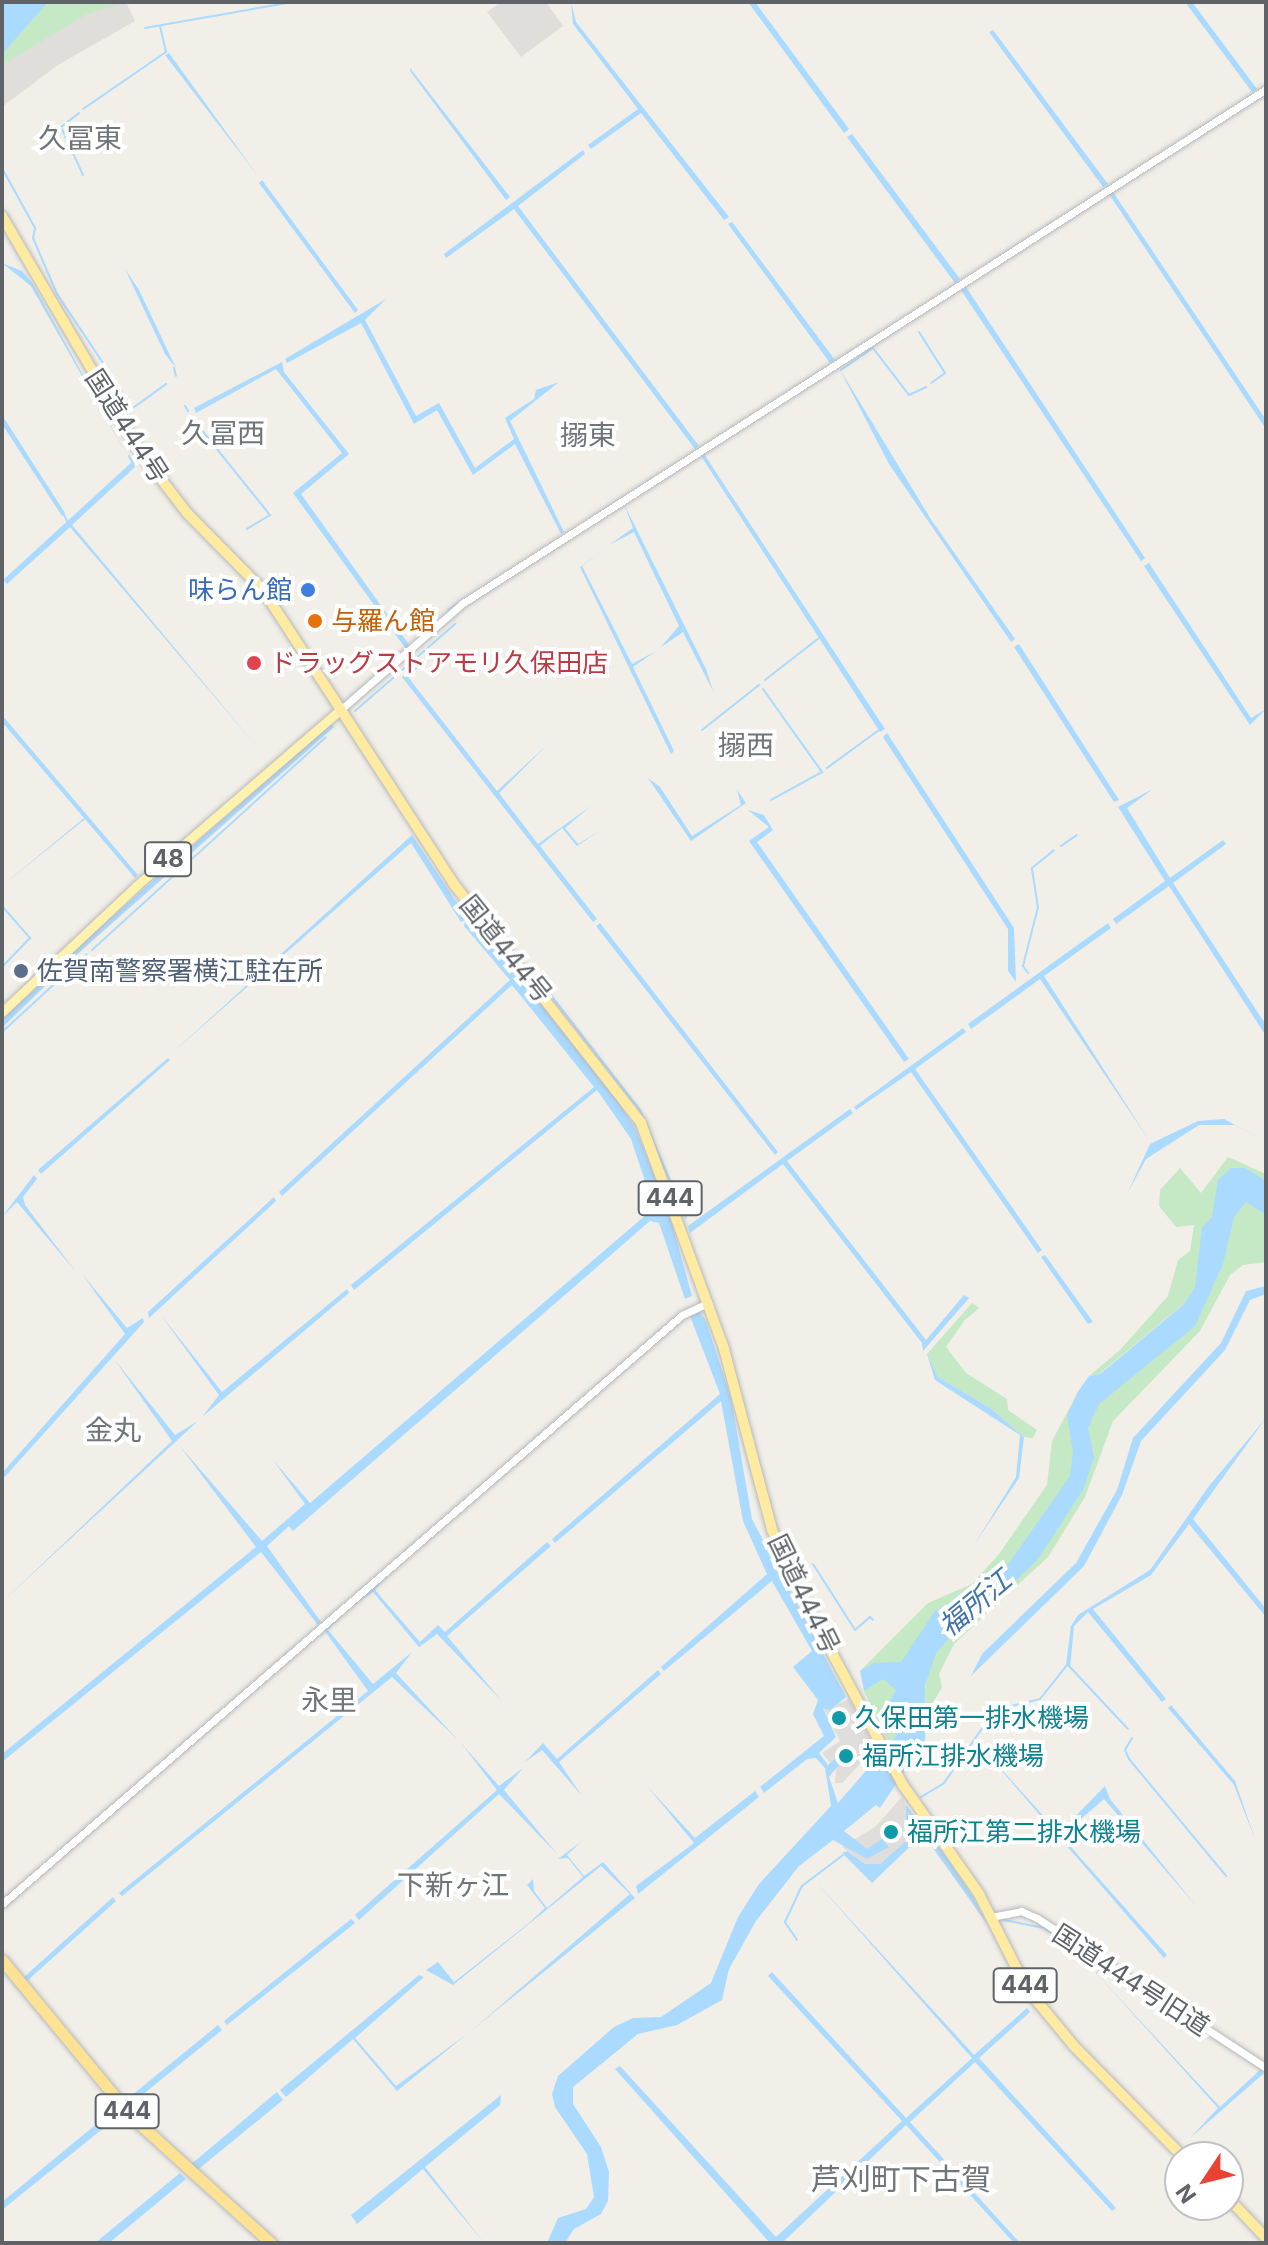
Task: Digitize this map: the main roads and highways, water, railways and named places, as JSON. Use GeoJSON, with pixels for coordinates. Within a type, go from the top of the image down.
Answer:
{"type":"FeatureCollection","features":[{"type":"Feature","properties":{"kind":"highway","name":"国道444号"},"geometry":{"type":"LineString","coordinates":[[2,216],[140,452],[188,514],[263,590],[453,883],[641,1123],[708,1303],[781,1555],[903,1785],[991,1917],[1044,2013],[1168,2141]]}},
{"type":"Feature","properties":{"kind":"highway","name":"444"},"geometry":{"type":"LineString","coordinates":[[2,1960],[132,2117],[271,2243]]}},
{"type":"Feature","properties":{"kind":"highway"},"geometry":{"type":"LineString","coordinates":[[1244,2215],[1266,2238]]}},
{"type":"Feature","properties":{"kind":"main road","name":"48"},"geometry":{"type":"LineString","coordinates":[[2,1012],[136,886],[339,711]]}},
{"type":"Feature","properties":{"kind":"water"},"geometry":{"type":"Polygon","coordinates":[[[2,2],[48,2],[2,54],[2,2]]]}},
{"type":"Feature","properties":{"kind":"water"},"geometry":{"type":"Polygon","coordinates":[[[571,2],[576,22],[729,217],[724,220],[641,113],[591,149],[588,145],[638,109],[573,24],[571,2]]]}},
{"type":"Feature","properties":{"kind":"water"},"geometry":{"type":"Polygon","coordinates":[[[748,2],[755,2],[849,129],[844,133],[748,2]]]}},
{"type":"Feature","properties":{"kind":"water"},"geometry":{"type":"Polygon","coordinates":[[[1185,2],[1192,2],[1257,89],[1252,92],[1185,2]]]}},
{"type":"Feature","properties":{"kind":"water"},"geometry":{"type":"Polygon","coordinates":[[[993,30],[1108,184],[1103,187],[989,32],[993,30]]]}},
{"type":"Feature","properties":{"kind":"water"},"geometry":{"type":"Polygon","coordinates":[[[169,53],[258,176],[165,55],[169,53]]]}},
{"type":"Feature","properties":{"kind":"water"},"geometry":{"type":"Polygon","coordinates":[[[410,68],[510,197],[506,200],[410,68]]]}},
{"type":"Feature","properties":{"kind":"water"},"geometry":{"type":"Polygon","coordinates":[[[852,134],[960,279],[955,283],[847,137],[852,134]]]}},
{"type":"Feature","properties":{"kind":"water"},"geometry":{"type":"Polygon","coordinates":[[[583,150],[585,154],[518,206],[699,446],[695,449],[514,209],[446,258],[444,254],[583,150]]]}},
{"type":"Feature","properties":{"kind":"water"},"geometry":{"type":"Polygon","coordinates":[[[262,180],[358,310],[355,313],[259,183],[262,180]]]}},
{"type":"Feature","properties":{"kind":"water"},"geometry":{"type":"Polygon","coordinates":[[[1113,192],[1266,420],[1266,429],[1109,194],[1113,192]]]}},
{"type":"Feature","properties":{"kind":"water"},"geometry":{"type":"Polygon","coordinates":[[[732,222],[835,360],[830,363],[728,224],[732,222]]]}},
{"type":"Feature","properties":{"kind":"water"},"geometry":{"type":"Polygon","coordinates":[[[2,263],[22,271],[33,284],[128,457],[31,286],[2,263]]]}},
{"type":"Feature","properties":{"kind":"water"},"geometry":{"type":"Polygon","coordinates":[[[125,269],[139,290],[176,368],[165,354],[125,269]]]}},
{"type":"Feature","properties":{"kind":"water"},"geometry":{"type":"Polygon","coordinates":[[[966,287],[1145,558],[1141,561],[961,290],[966,287]]]}},
{"type":"Feature","properties":{"kind":"water"},"geometry":{"type":"Polygon","coordinates":[[[386,299],[365,320],[416,416],[439,403],[475,468],[514,439],[505,418],[534,399],[536,390],[559,382],[510,421],[564,532],[561,534],[515,444],[473,475],[437,410],[414,424],[361,323],[287,363],[285,359],[386,299]]]}},
{"type":"Feature","properties":{"kind":"water"},"geometry":{"type":"Polygon","coordinates":[[[282,362],[284,372],[349,454],[301,494],[410,646],[406,649],[293,493],[342,453],[276,369],[196,413],[194,408],[282,362]]]}},
{"type":"Feature","properties":{"kind":"water"},"geometry":{"type":"Polygon","coordinates":[[[839,368],[932,521],[1015,639],[1011,642],[889,464],[839,368]]]}},
{"type":"Feature","properties":{"kind":"water"},"geometry":{"type":"Polygon","coordinates":[[[2,415],[65,513],[62,516],[2,424],[2,415]]]}},
{"type":"Feature","properties":{"kind":"water"},"geometry":{"type":"Polygon","coordinates":[[[704,454],[885,729],[880,732],[701,456],[704,454]]]}},
{"type":"Feature","properties":{"kind":"water"},"geometry":{"type":"Polygon","coordinates":[[[133,461],[135,467],[72,525],[259,749],[70,527],[7,584],[3,580],[133,461]]]}},
{"type":"Feature","properties":{"kind":"water"},"geometry":{"type":"Polygon","coordinates":[[[624,504],[706,669],[713,691],[683,632],[660,648],[679,626],[634,532],[609,545],[633,528],[624,504]]]}},
{"type":"Feature","properties":{"kind":"water"},"geometry":{"type":"Polygon","coordinates":[[[603,550],[582,566],[632,664],[656,651],[633,667],[674,751],[671,754],[580,567],[603,550]]]}},
{"type":"Feature","properties":{"kind":"water"},"geometry":{"type":"Polygon","coordinates":[[[1149,563],[1251,718],[1266,709],[1250,725],[1144,566],[1149,563]]]}},
{"type":"Feature","properties":{"kind":"water"},"geometry":{"type":"Polygon","coordinates":[[[1019,644],[1119,800],[1114,802],[1014,647],[1019,644]]]}},
{"type":"Feature","properties":{"kind":"water"},"geometry":{"type":"Polygon","coordinates":[[[419,659],[423,663],[408,677],[497,791],[547,745],[499,793],[538,844],[591,806],[565,828],[578,844],[598,832],[577,846],[562,828],[540,846],[597,919],[593,922],[402,677],[419,659]]]}},
{"type":"Feature","properties":{"kind":"water"},"geometry":{"type":"Polygon","coordinates":[[[2,715],[138,875],[135,878],[85,819],[2,886],[84,818],[2,722],[2,715]]]}},
{"type":"Feature","properties":{"kind":"water"},"geometry":{"type":"Polygon","coordinates":[[[331,724],[334,727],[83,949],[2,1028],[2,1018],[87,939],[331,724]]]}},
{"type":"Feature","properties":{"kind":"water"},"geometry":{"type":"Polygon","coordinates":[[[887,733],[1014,928],[1016,982],[1008,971],[1008,929],[883,737],[887,733]]]}},
{"type":"Feature","properties":{"kind":"water"},"geometry":{"type":"Polygon","coordinates":[[[648,778],[660,787],[692,836],[741,805],[737,790],[746,803],[691,841],[648,778]]]}},
{"type":"Feature","properties":{"kind":"water"},"geometry":{"type":"Polygon","coordinates":[[[1153,789],[1127,808],[1170,878],[1223,840],[1226,844],[1173,883],[1266,1025],[1266,1036],[1169,886],[1116,924],[1113,919],[1165,881],[1118,807],[1153,789]]]}},
{"type":"Feature","properties":{"kind":"water"},"geometry":{"type":"Polygon","coordinates":[[[748,810],[764,815],[773,830],[757,842],[909,1059],[904,1062],[749,841],[769,827],[748,810]]]}},
{"type":"Feature","properties":{"kind":"water"},"geometry":{"type":"Polygon","coordinates":[[[412,835],[467,918],[473,918],[599,1075],[635,1127],[669,1213],[692,1296],[685,1299],[659,1223],[650,1221],[293,1531],[289,1526],[267,1546],[321,1622],[318,1625],[261,1552],[2,1762],[2,1754],[256,1547],[179,1445],[262,1541],[305,1504],[273,1460],[310,1503],[654,1208],[631,1139],[597,1090],[354,1290],[351,1285],[594,1087],[512,985],[282,1196],[279,1192],[510,980],[464,926],[465,920],[461,922],[411,843],[171,1054],[412,835]]]}},
{"type":"Feature","properties":{"kind":"water"},"geometry":{"type":"Polygon","coordinates":[[[600,923],[778,1152],[775,1155],[596,926],[600,923]]]}},
{"type":"Feature","properties":{"kind":"water"},"geometry":{"type":"Polygon","coordinates":[[[1108,923],[1111,928],[1044,976],[1149,1140],[1040,979],[971,1029],[968,1024],[1108,923]]]}},
{"type":"Feature","properties":{"kind":"water"},"geometry":{"type":"Polygon","coordinates":[[[963,1028],[966,1032],[915,1069],[1042,1250],[1038,1253],[911,1072],[856,1110],[854,1107],[963,1028]]]}},
{"type":"Feature","properties":{"kind":"water"},"geometry":{"type":"Polygon","coordinates":[[[168,1058],[170,1060],[41,1174],[38,1170],[168,1058]]]}},
{"type":"Feature","properties":{"kind":"water"},"geometry":{"type":"Polygon","coordinates":[[[850,1109],[853,1113],[787,1161],[926,1340],[964,1295],[969,1298],[923,1351],[922,1343],[783,1164],[690,1233],[688,1226],[850,1109]]]}},
{"type":"Feature","properties":{"kind":"water"},"geometry":{"type":"Polygon","coordinates":[[[1224,1119],[1266,1141],[1235,1125],[1199,1125],[1146,1159],[1127,1194],[1150,1144],[1198,1121],[1224,1119]]]}},
{"type":"Feature","properties":{"kind":"water","name":"福所江"},"geometry":{"type":"Polygon","coordinates":[[[1231,1168],[1245,1168],[1266,1181],[1266,1215],[1246,1202],[1234,1217],[1223,1264],[1195,1326],[1099,1404],[1088,1428],[1094,1457],[1084,1488],[1038,1559],[997,1599],[962,1623],[936,1653],[925,1686],[925,1741],[880,1808],[876,1805],[844,1831],[867,1849],[882,1839],[889,1847],[867,1859],[833,1840],[799,1866],[756,1921],[729,1969],[722,2000],[677,2025],[638,2034],[573,2087],[573,2104],[601,2147],[609,2172],[608,2201],[601,2214],[574,2229],[565,2243],[547,2243],[558,2218],[586,2209],[594,2197],[587,2154],[555,2107],[552,2094],[558,2076],[614,2027],[633,2018],[661,2017],[711,1983],[738,1917],[759,1884],[831,1806],[825,1768],[816,1758],[807,1759],[764,1793],[760,1787],[824,1736],[813,1714],[818,1700],[793,1667],[812,1651],[772,1581],[664,1671],[661,1667],[767,1574],[743,1521],[721,1401],[555,1543],[552,1539],[720,1394],[690,1316],[700,1312],[706,1321],[731,1398],[752,1519],[846,1697],[830,1710],[823,1708],[836,1737],[819,1753],[828,1765],[837,1757],[841,1762],[829,1777],[838,1803],[897,1735],[887,1722],[878,1722],[896,1690],[883,1679],[864,1691],[860,1671],[874,1663],[901,1662],[935,1611],[977,1589],[1007,1566],[1070,1476],[1073,1452],[1067,1415],[1079,1390],[1089,1376],[1100,1374],[1183,1305],[1195,1288],[1202,1227],[1212,1217],[1218,1180],[1231,1168]]]}},
{"type":"Feature","properties":{"kind":"water"},"geometry":{"type":"Polygon","coordinates":[[[34,1175],[37,1179],[23,1197],[25,1205],[76,1272],[17,1202],[2,1217],[34,1175]]]}},
{"type":"Feature","properties":{"kind":"water"},"geometry":{"type":"Polygon","coordinates":[[[274,1197],[276,1201],[149,1318],[148,1312],[274,1197]]]}},
{"type":"Feature","properties":{"kind":"water"},"geometry":{"type":"Polygon","coordinates":[[[1045,1255],[1093,1322],[1088,1324],[1041,1257],[1045,1255]]]}},
{"type":"Feature","properties":{"kind":"water"},"geometry":{"type":"Polygon","coordinates":[[[82,1274],[127,1328],[143,1318],[144,1322],[2,1480],[2,1473],[125,1334],[82,1274]]]}},
{"type":"Feature","properties":{"kind":"water"},"geometry":{"type":"Polygon","coordinates":[[[1266,1286],[1266,1294],[1250,1300],[1225,1350],[1141,1441],[1122,1495],[1084,1566],[971,1676],[982,1654],[1076,1563],[1117,1490],[1133,1438],[1221,1343],[1246,1291],[1266,1286]]]}},
{"type":"Feature","properties":{"kind":"water"},"geometry":{"type":"Polygon","coordinates":[[[347,1289],[349,1293],[202,1417],[219,1395],[160,1314],[222,1392],[347,1289]]]}},
{"type":"Feature","properties":{"kind":"water"},"geometry":{"type":"Polygon","coordinates":[[[927,1354],[938,1377],[990,1408],[1024,1437],[1019,1478],[974,1545],[1016,1477],[1020,1435],[935,1380],[927,1354]]]}},
{"type":"Feature","properties":{"kind":"water"},"geometry":{"type":"Polygon","coordinates":[[[114,1359],[175,1435],[198,1421],[2,1602],[172,1441],[114,1359]]]}},
{"type":"Feature","properties":{"kind":"water"},"geometry":{"type":"Polygon","coordinates":[[[1266,1418],[1193,1519],[1266,1609],[1266,1617],[1189,1524],[1151,1575],[1093,1609],[1166,1699],[1162,1702],[1088,1612],[1074,1626],[1070,1668],[1066,1665],[1071,1626],[1078,1615],[1150,1570],[1209,1486],[1266,1418]]]}},
{"type":"Feature","properties":{"kind":"water"},"geometry":{"type":"Polygon","coordinates":[[[547,1542],[551,1546],[447,1636],[501,1700],[437,1634],[419,1647],[373,1592],[349,1608],[384,1579],[375,1590],[420,1642],[438,1625],[445,1632],[547,1542]]]}},
{"type":"Feature","properties":{"kind":"water"},"geometry":{"type":"Polygon","coordinates":[[[345,1612],[328,1630],[373,1684],[412,1652],[396,1673],[458,1740],[392,1677],[122,1896],[119,1893],[368,1691],[324,1630],[345,1612]]]}},
{"type":"Feature","properties":{"kind":"water"},"geometry":{"type":"Polygon","coordinates":[[[658,1670],[661,1674],[559,1762],[582,1796],[542,1750],[525,1762],[543,1743],[557,1759],[658,1670]]]}},
{"type":"Feature","properties":{"kind":"water"},"geometry":{"type":"Polygon","coordinates":[[[1171,1705],[1235,1781],[1256,1842],[1234,1785],[1168,1708],[1171,1705]]]}},
{"type":"Feature","properties":{"kind":"water"},"geometry":{"type":"Polygon","coordinates":[[[974,1739],[1059,1833],[1105,1786],[1110,1799],[1197,1907],[1104,1799],[1061,1836],[1167,1955],[1164,1958],[974,1739]]]}},
{"type":"Feature","properties":{"kind":"water"},"geometry":{"type":"Polygon","coordinates":[[[461,1743],[499,1786],[523,1768],[504,1790],[558,1855],[499,1794],[359,1920],[355,1915],[497,1790],[461,1743]]]}},
{"type":"Feature","properties":{"kind":"water"},"geometry":{"type":"Polygon","coordinates":[[[647,1786],[695,1838],[755,1791],[759,1797],[638,1894],[636,1886],[694,1843],[647,1786]]]}},
{"type":"Feature","properties":{"kind":"water"},"geometry":{"type":"Polygon","coordinates":[[[906,1805],[949,1861],[987,1924],[923,1834],[872,1883],[842,1853],[847,1851],[865,1864],[880,1864],[916,1832],[906,1819],[906,1805]]]}},
{"type":"Feature","properties":{"kind":"water"},"geometry":{"type":"Polygon","coordinates":[[[582,1841],[567,1855],[584,1876],[603,1862],[635,1898],[471,2031],[630,1894],[601,1866],[453,1985],[426,1970],[438,1962],[454,1982],[529,1923],[545,1908],[527,1885],[533,1879],[534,1891],[547,1908],[583,1877],[568,1858],[558,1859],[582,1841]]]}},
{"type":"Feature","properties":{"kind":"water"},"geometry":{"type":"Polygon","coordinates":[[[816,1882],[974,2055],[1027,2008],[1030,2012],[979,2058],[1116,2208],[1112,2211],[975,2062],[910,2122],[1020,2243],[1014,2243],[906,2125],[782,2243],[770,2243],[615,2069],[620,2066],[776,2237],[902,2121],[768,1976],[772,1972],[906,2118],[972,2058],[816,1882]]]}},
{"type":"Feature","properties":{"kind":"water"},"geometry":{"type":"Polygon","coordinates":[[[113,1897],[116,1901],[27,1981],[24,1977],[113,1897]]]}},
{"type":"Feature","properties":{"kind":"water"},"geometry":{"type":"Polygon","coordinates":[[[351,1919],[355,1923],[227,2025],[224,2021],[351,1919]]]}},
{"type":"Feature","properties":{"kind":"water"},"geometry":{"type":"Polygon","coordinates":[[[1096,1973],[1220,2107],[1261,2069],[1263,2074],[1190,2138],[1218,2108],[1096,1973]]]}},
{"type":"Feature","properties":{"kind":"water"},"geometry":{"type":"Polygon","coordinates":[[[419,1975],[424,1977],[355,2038],[396,2086],[467,2034],[397,2091],[353,2039],[286,2097],[280,2090],[419,1975]]]}},
{"type":"Feature","properties":{"kind":"water"},"geometry":{"type":"Polygon","coordinates":[[[218,2025],[222,2030],[130,2105],[126,2100],[218,2025]]]}},
{"type":"Feature","properties":{"kind":"water"},"geometry":{"type":"Polygon","coordinates":[[[277,2092],[283,2100],[195,2172],[189,2166],[277,2092]]]}},
{"type":"Feature","properties":{"kind":"water"},"geometry":{"type":"Polygon","coordinates":[[[501,2095],[500,2105],[425,2167],[484,2243],[423,2169],[357,2224],[351,2215],[501,2095]]]}},
{"type":"Feature","properties":{"kind":"water"},"geometry":{"type":"Polygon","coordinates":[[[111,2112],[116,2118],[2,2210],[2,2202],[111,2112]]]}},
{"type":"Feature","properties":{"kind":"water"},"geometry":{"type":"Polygon","coordinates":[[[180,2173],[186,2179],[109,2243],[95,2243],[180,2173]]]}},
{"type":"Feature","properties":{"kind":"waterway"},"geometry":{"type":"LineString","coordinates":[[145,28],[293,2]]}},
{"type":"Feature","properties":{"kind":"waterway"},"geometry":{"type":"LineString","coordinates":[[83,109],[166,52],[160,27]]}},
{"type":"Feature","properties":{"kind":"waterway"},"geometry":{"type":"LineString","coordinates":[[79,113],[61,127],[83,175]]}},
{"type":"Feature","properties":{"kind":"waterway"},"geometry":{"type":"LineString","coordinates":[[2,168],[35,228],[33,238],[57,294],[133,408],[166,384]]}},
{"type":"Feature","properties":{"kind":"waterway"},"geometry":{"type":"LineString","coordinates":[[919,332],[945,373],[931,383]]}},
{"type":"Feature","properties":{"kind":"waterway"},"geometry":{"type":"LineString","coordinates":[[841,370],[873,348],[909,395],[926,387]]}},
{"type":"Feature","properties":{"kind":"waterway"},"geometry":{"type":"LineString","coordinates":[[174,368],[176,376]]}},
{"type":"Feature","properties":{"kind":"waterway"},"geometry":{"type":"LineString","coordinates":[[185,406],[188,411]]}},
{"type":"Feature","properties":{"kind":"waterway"},"geometry":{"type":"LineString","coordinates":[[200,428],[270,515],[247,529]]}},
{"type":"Feature","properties":{"kind":"waterway"},"geometry":{"type":"LineString","coordinates":[[129,456],[132,462]]}},
{"type":"Feature","properties":{"kind":"waterway"},"geometry":{"type":"LineString","coordinates":[[64,515],[67,521]]}},
{"type":"Feature","properties":{"kind":"waterway"},"geometry":{"type":"LineString","coordinates":[[448,610],[457,604]]}},
{"type":"Feature","properties":{"kind":"waterway"},"geometry":{"type":"LineString","coordinates":[[355,711],[455,624]]}},
{"type":"Feature","properties":{"kind":"waterway"},"geometry":{"type":"LineString","coordinates":[[765,680],[819,638]]}},
{"type":"Feature","properties":{"kind":"waterway"},"geometry":{"type":"LineString","coordinates":[[702,730],[759,685]]}},
{"type":"Feature","properties":{"kind":"waterway"},"geometry":{"type":"LineString","coordinates":[[763,689],[822,772],[771,800]]}},
{"type":"Feature","properties":{"kind":"waterway"},"geometry":{"type":"LineString","coordinates":[[827,768],[879,730]]}},
{"type":"Feature","properties":{"kind":"waterway"},"geometry":{"type":"LineString","coordinates":[[92,950],[326,737]]}},
{"type":"Feature","properties":{"kind":"waterway"},"geometry":{"type":"LineString","coordinates":[[1061,846],[1077,835]]}},
{"type":"Feature","properties":{"kind":"waterway"},"geometry":{"type":"LineString","coordinates":[[1028,973],[1023,966],[1038,907],[1032,868],[1054,850]]}},
{"type":"Feature","properties":{"kind":"waterway"},"geometry":{"type":"LineString","coordinates":[[2,906],[30,938],[2,967]]}},
{"type":"Feature","properties":{"kind":"waterway"},"geometry":{"type":"LineString","coordinates":[[2,1032],[87,954]]}},
{"type":"Feature","properties":{"kind":"waterway"},"geometry":{"type":"LineString","coordinates":[[543,985],[640,1110],[686,1218]]}},
{"type":"Feature","properties":{"kind":"waterway"},"geometry":{"type":"LineString","coordinates":[[813,1564],[855,1630],[870,1617],[873,1620]]}},
{"type":"Feature","properties":{"kind":"waterway"},"geometry":{"type":"LineString","coordinates":[[921,1797],[944,1783],[995,1710],[1040,1699],[1067,1665]]}},
{"type":"Feature","properties":{"kind":"waterway"},"geometry":{"type":"LineString","coordinates":[[1069,1666],[1128,1729]]}},
{"type":"Feature","properties":{"kind":"waterway"},"geometry":{"type":"LineString","coordinates":[[1132,1738],[1125,1750],[1129,1759],[1226,1876]]}},
{"type":"Feature","properties":{"kind":"waterway"},"geometry":{"type":"LineString","coordinates":[[797,1940],[785,1922],[802,1886],[843,1855]]}},
{"type":"Feature","properties":{"kind":"waterway"},"geometry":{"type":"LineString","coordinates":[[1004,1920],[1044,1928],[1102,1968],[1097,1973]]}},
{"type":"Feature","properties":{"kind":"place","name":"味らん館"},"geometry":{"type":"Point","coordinates":[308,590]}},
{"type":"Feature","properties":{"kind":"place","name":"与羅ん館"},"geometry":{"type":"Point","coordinates":[315,621]}},
{"type":"Feature","properties":{"kind":"place","name":"ドラッグストアモリ久保田店"},"geometry":{"type":"Point","coordinates":[254,663]}},
{"type":"Feature","properties":{"kind":"place","name":"佐賀南警察署横江駐在所"},"geometry":{"type":"Point","coordinates":[21,971]}},
{"type":"Feature","properties":{"kind":"place","name":"久保田第一排水機場"},"geometry":{"type":"Point","coordinates":[839,1718]}},
{"type":"Feature","properties":{"kind":"place","name":"福所江排水機場"},"geometry":{"type":"Point","coordinates":[846,1756]}},
{"type":"Feature","properties":{"kind":"place","name":"福所江第二排水機場"},"geometry":{"type":"Point","coordinates":[891,1832]}},
{"type":"Feature","properties":{"kind":"district","name":"久冨東"},"geometry":{"type":"Point","coordinates":[80,138]}},
{"type":"Feature","properties":{"kind":"district","name":"久冨西"},"geometry":{"type":"Point","coordinates":[223,433]}},
{"type":"Feature","properties":{"kind":"district","name":"搦東"},"geometry":{"type":"Point","coordinates":[588,435]}},
{"type":"Feature","properties":{"kind":"district","name":"搦西"},"geometry":{"type":"Point","coordinates":[746,745]}},
{"type":"Feature","properties":{"kind":"district","name":"金丸"},"geometry":{"type":"Point","coordinates":[113,1430]}},
{"type":"Feature","properties":{"kind":"district","name":"永里"},"geometry":{"type":"Point","coordinates":[329,1700]}},
{"type":"Feature","properties":{"kind":"district","name":"下新ヶ江"},"geometry":{"type":"Point","coordinates":[453,1885]}},
{"type":"Feature","properties":{"kind":"district","name":"芦刈町下古賀"},"geometry":{"type":"Point","coordinates":[901,2179]}}]}
